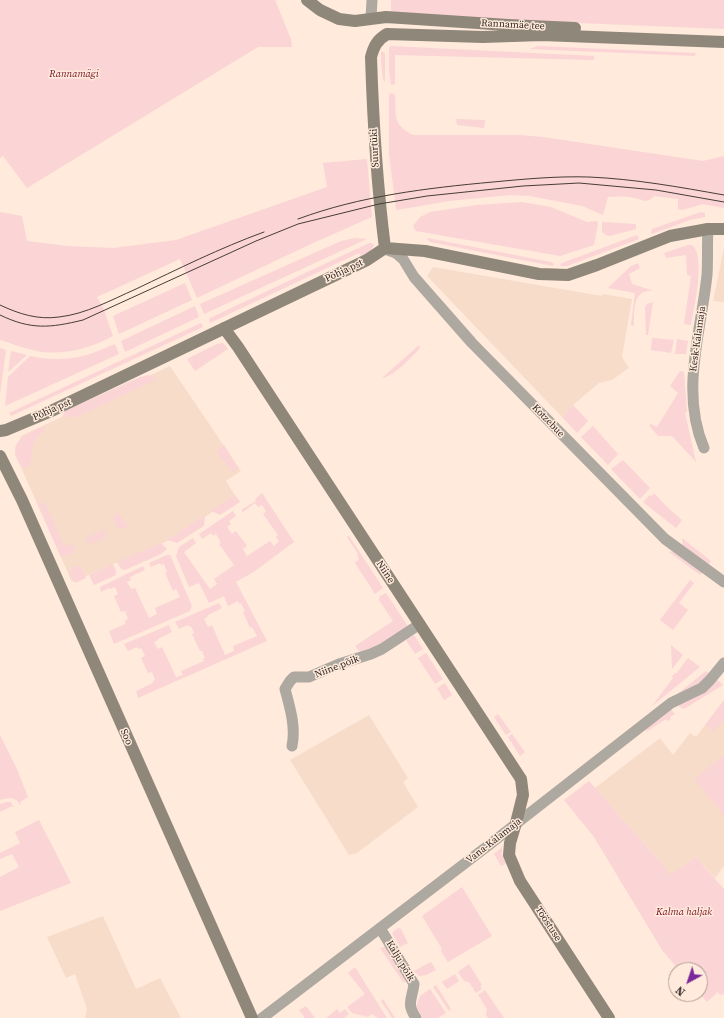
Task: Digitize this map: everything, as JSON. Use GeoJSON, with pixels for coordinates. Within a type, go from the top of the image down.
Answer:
{"type":"FeatureCollection","features":[{"type":"Feature","properties":{"kind":"street","name":"Rannamäe tee"},"geometry":{"type":"LineString","coordinates":[[308,0],[320,10],[339,19],[355,21],[386,17],[508,25],[724,35]]}},
{"type":"Feature","properties":{"kind":"street"},"geometry":{"type":"LineString","coordinates":[[371,18],[372,0]]}},
{"type":"Feature","properties":{"kind":"street","name":"Rannamäe tee"},"geometry":{"type":"LineString","coordinates":[[373,48],[377,41],[387,34],[483,37],[542,35],[724,42]]}},
{"type":"Feature","properties":{"kind":"street","name":"Suurtüki"},"geometry":{"type":"LineString","coordinates":[[373,48],[371,57],[375,161],[385,248]]}},
{"type":"Feature","properties":{"kind":"street"},"geometry":{"type":"LineString","coordinates":[[385,248],[425,251],[538,274],[568,275],[597,266],[670,236],[708,229],[724,229]]}},
{"type":"Feature","properties":{"kind":"street","name":"Kesk-Kalamaja"},"geometry":{"type":"LineString","coordinates":[[704,448],[694,416],[693,368],[707,274],[708,229]]}},
{"type":"Feature","properties":{"kind":"street","name":"Põhja pst"},"geometry":{"type":"LineString","coordinates":[[0,431],[6,430],[49,412],[367,260],[385,248]]}},
{"type":"Feature","properties":{"kind":"street","name":"Kotzebue"},"geometry":{"type":"LineString","coordinates":[[385,248],[396,253],[403,259],[414,277],[472,343],[665,539],[724,582]]}},
{"type":"Feature","properties":{"kind":"street","name":"Niine"},"geometry":{"type":"LineString","coordinates":[[224,328],[238,347],[521,779],[523,795],[516,823]]}},
{"type":"Feature","properties":{"kind":"street","name":"Soo"},"geometry":{"type":"LineString","coordinates":[[0,456],[22,500],[252,1018]]}},
{"type":"Feature","properties":{"kind":"street","name":"Niine põik"},"geometry":{"type":"LineString","coordinates":[[292,746],[294,740],[292,717],[285,689],[290,681],[294,678],[309,677],[339,664],[371,654],[382,649],[420,624]]}},
{"type":"Feature","properties":{"kind":"street","name":"Vana-Kalamaja"},"geometry":{"type":"LineString","coordinates":[[262,1018],[671,703],[702,688],[724,663]]}},
{"type":"Feature","properties":{"kind":"street","name":"Tööstuse"},"geometry":{"type":"LineString","coordinates":[[516,823],[510,843],[509,855],[515,872],[609,1018]]}},
{"type":"Feature","properties":{"kind":"street","name":"Kalju põik"},"geometry":{"type":"LineString","coordinates":[[380,928],[414,984],[410,999],[410,1010],[416,1018]]}},
{"type":"Feature","properties":{"kind":"shaded area"},"geometry":{"type":"Polygon","coordinates":[[[724,248],[724,302],[713,301],[718,277],[724,248]]]}},
{"type":"Feature","properties":{"kind":"shaded area"},"geometry":{"type":"Polygon","coordinates":[[[433,267],[602,296],[603,294],[632,299],[622,357],[629,368],[612,380],[599,383],[573,405],[562,417],[427,276],[433,267]]]}},
{"type":"Feature","properties":{"kind":"shaded area"},"geometry":{"type":"Polygon","coordinates":[[[170,366],[241,471],[226,481],[236,497],[167,541],[72,582],[15,454],[21,436],[170,366]]]}},
{"type":"Feature","properties":{"kind":"shaded area"},"geometry":{"type":"Polygon","coordinates":[[[724,700],[724,866],[715,878],[696,857],[670,876],[663,865],[595,788],[660,738],[673,755],[690,733],[696,737],[724,700]]]}},
{"type":"Feature","properties":{"kind":"shaded area"},"geometry":{"type":"Polygon","coordinates":[[[369,715],[408,778],[403,782],[418,807],[357,853],[349,855],[290,760],[369,715]]]}},
{"type":"Feature","properties":{"kind":"shaded area"},"geometry":{"type":"Polygon","coordinates":[[[103,916],[136,989],[160,978],[181,1018],[85,1018],[87,1009],[75,974],[66,978],[47,937],[103,916]]]}},
{"type":"Feature","properties":{"kind":"green space","name":"Rannamägi"},"geometry":{"type":"Polygon","coordinates":[[[0,0],[275,0],[291,39],[292,47],[258,47],[27,188],[3,156],[0,158],[0,0]]]}},
{"type":"Feature","properties":{"kind":"green space"},"geometry":{"type":"Polygon","coordinates":[[[391,0],[724,0],[724,29],[530,21],[391,12],[391,0]]]}},
{"type":"Feature","properties":{"kind":"green space"},"geometry":{"type":"Polygon","coordinates":[[[391,46],[594,56],[594,60],[395,55],[395,84],[391,85],[389,48],[391,46]]]}},
{"type":"Feature","properties":{"kind":"green space"},"geometry":{"type":"Polygon","coordinates":[[[538,46],[697,53],[694,56],[529,49],[538,46]]]}},
{"type":"Feature","properties":{"kind":"green space"},"geometry":{"type":"Polygon","coordinates":[[[381,51],[385,53],[385,82],[383,80],[381,51]]]}},
{"type":"Feature","properties":{"kind":"green space"},"geometry":{"type":"Polygon","coordinates":[[[392,93],[395,95],[396,119],[398,123],[406,131],[413,135],[519,135],[543,137],[703,161],[724,156],[724,208],[703,204],[682,210],[678,209],[678,199],[654,196],[650,200],[645,201],[631,197],[608,197],[603,215],[582,206],[530,196],[510,195],[449,201],[397,210],[389,154],[389,94],[392,93]]]}},
{"type":"Feature","properties":{"kind":"green space"},"geometry":{"type":"Polygon","coordinates":[[[456,119],[485,120],[484,128],[457,125],[456,119]]]}},
{"type":"Feature","properties":{"kind":"green space"},"geometry":{"type":"Polygon","coordinates":[[[367,159],[372,217],[197,298],[180,259],[97,297],[103,307],[113,336],[94,345],[54,353],[25,348],[0,340],[0,212],[22,216],[27,241],[67,246],[113,248],[176,240],[327,187],[323,163],[367,159]]]}},
{"type":"Feature","properties":{"kind":"green space"},"geometry":{"type":"Polygon","coordinates":[[[522,202],[551,207],[587,222],[597,221],[598,224],[594,245],[560,256],[416,231],[413,226],[420,217],[430,212],[477,205],[522,202]]]}},
{"type":"Feature","properties":{"kind":"green space"},"geometry":{"type":"Polygon","coordinates":[[[701,212],[705,213],[705,217],[690,220],[652,234],[651,233],[652,229],[701,212]]]}},
{"type":"Feature","properties":{"kind":"green space"},"geometry":{"type":"Polygon","coordinates":[[[602,222],[636,224],[636,229],[610,236],[602,232],[602,222]]]}},
{"type":"Feature","properties":{"kind":"green space"},"geometry":{"type":"Polygon","coordinates":[[[637,235],[639,239],[567,266],[561,266],[560,264],[562,263],[637,235]]]}},
{"type":"Feature","properties":{"kind":"green space"},"geometry":{"type":"Polygon","coordinates":[[[355,238],[367,239],[204,314],[200,304],[341,241],[355,238]]]}},
{"type":"Feature","properties":{"kind":"green space"},"geometry":{"type":"Polygon","coordinates":[[[427,238],[551,262],[554,264],[553,266],[430,242],[427,238]]]}},
{"type":"Feature","properties":{"kind":"green space"},"geometry":{"type":"Polygon","coordinates":[[[369,243],[374,245],[365,255],[361,256],[359,253],[210,323],[210,318],[369,243]]]}},
{"type":"Feature","properties":{"kind":"green space"},"geometry":{"type":"Polygon","coordinates":[[[692,245],[696,251],[699,270],[691,325],[684,324],[691,276],[687,275],[686,255],[666,258],[664,253],[692,245]]]}},
{"type":"Feature","properties":{"kind":"green space"},"geometry":{"type":"Polygon","coordinates":[[[638,263],[640,268],[629,274],[632,284],[654,291],[647,291],[638,297],[634,314],[634,326],[631,325],[635,293],[608,288],[631,266],[638,263]]]}},
{"type":"Feature","properties":{"kind":"green space"},"geometry":{"type":"Polygon","coordinates":[[[185,283],[192,300],[119,334],[113,316],[185,283]]]}},
{"type":"Feature","properties":{"kind":"green space"},"geometry":{"type":"Polygon","coordinates":[[[653,302],[648,335],[646,335],[645,307],[647,304],[653,302]]]}},
{"type":"Feature","properties":{"kind":"green space"},"geometry":{"type":"Polygon","coordinates":[[[195,306],[199,317],[125,352],[121,341],[195,306]]]}},
{"type":"Feature","properties":{"kind":"green space"},"geometry":{"type":"Polygon","coordinates":[[[201,323],[203,327],[11,416],[9,413],[201,323]]]}},
{"type":"Feature","properties":{"kind":"green space"},"geometry":{"type":"Polygon","coordinates":[[[652,338],[674,340],[671,353],[651,350],[652,338]]]}},
{"type":"Feature","properties":{"kind":"green space"},"geometry":{"type":"Polygon","coordinates":[[[677,339],[688,341],[686,354],[675,354],[677,339]]]}},
{"type":"Feature","properties":{"kind":"green space"},"geometry":{"type":"Polygon","coordinates":[[[223,343],[228,349],[195,371],[187,359],[217,344],[223,343]]]}},
{"type":"Feature","properties":{"kind":"green space"},"geometry":{"type":"Polygon","coordinates":[[[115,344],[119,354],[5,406],[8,377],[30,356],[63,359],[87,355],[115,344]]]}},
{"type":"Feature","properties":{"kind":"green space"},"geometry":{"type":"Polygon","coordinates":[[[419,345],[420,348],[402,366],[386,377],[382,378],[419,345]]]}},
{"type":"Feature","properties":{"kind":"green space"},"geometry":{"type":"Polygon","coordinates":[[[0,348],[6,350],[0,394],[0,348]]]}},
{"type":"Feature","properties":{"kind":"green space"},"geometry":{"type":"Polygon","coordinates":[[[11,351],[27,355],[8,372],[11,351]]]}},
{"type":"Feature","properties":{"kind":"green space"},"geometry":{"type":"Polygon","coordinates":[[[680,371],[684,372],[687,412],[685,413],[696,462],[672,436],[658,436],[649,425],[651,424],[657,427],[678,393],[670,386],[680,371]]]}},
{"type":"Feature","properties":{"kind":"green space"},"geometry":{"type":"Polygon","coordinates":[[[148,375],[157,379],[77,417],[62,417],[65,411],[140,377],[148,375]]]}},
{"type":"Feature","properties":{"kind":"green space"},"geometry":{"type":"Polygon","coordinates":[[[573,405],[588,421],[577,433],[562,417],[573,405]]]}},
{"type":"Feature","properties":{"kind":"green space"},"geometry":{"type":"Polygon","coordinates":[[[593,426],[618,454],[608,465],[581,437],[593,426]]]}},
{"type":"Feature","properties":{"kind":"green space"},"geometry":{"type":"Polygon","coordinates":[[[43,427],[46,430],[35,440],[30,466],[25,468],[20,465],[17,460],[15,451],[17,443],[24,437],[43,427]]]}},
{"type":"Feature","properties":{"kind":"green space"},"geometry":{"type":"Polygon","coordinates":[[[224,445],[238,468],[233,472],[216,452],[224,445]]]}},
{"type":"Feature","properties":{"kind":"green space"},"geometry":{"type":"Polygon","coordinates":[[[623,460],[650,488],[640,499],[611,469],[623,460]]]}},
{"type":"Feature","properties":{"kind":"green space"},"geometry":{"type":"Polygon","coordinates":[[[262,493],[294,542],[255,571],[236,582],[267,641],[138,698],[136,691],[153,683],[152,682],[155,680],[152,672],[148,673],[141,658],[145,656],[141,648],[138,649],[137,647],[128,651],[124,644],[169,625],[172,632],[154,642],[158,649],[162,647],[176,677],[183,675],[181,671],[204,661],[203,659],[205,658],[192,634],[194,633],[191,626],[189,627],[188,625],[179,629],[175,622],[219,603],[222,608],[208,615],[204,619],[208,627],[212,625],[225,655],[234,651],[233,646],[257,636],[252,627],[250,628],[241,603],[239,604],[238,601],[228,606],[224,596],[209,603],[199,583],[189,587],[176,556],[179,547],[193,538],[196,543],[184,552],[210,589],[217,584],[214,579],[234,565],[219,544],[221,543],[216,534],[213,536],[211,533],[202,539],[199,534],[233,511],[236,516],[229,521],[231,524],[227,527],[232,534],[236,531],[247,546],[243,549],[247,556],[270,541],[274,546],[279,541],[276,537],[278,535],[263,514],[266,511],[262,505],[258,507],[255,503],[243,512],[241,510],[256,501],[255,499],[262,493]]]}},
{"type":"Feature","properties":{"kind":"green space"},"geometry":{"type":"Polygon","coordinates":[[[654,493],[682,520],[676,528],[643,502],[654,493]]]}},
{"type":"Feature","properties":{"kind":"green space"},"geometry":{"type":"Polygon","coordinates":[[[235,495],[240,502],[220,515],[211,511],[235,495]]]}},
{"type":"Feature","properties":{"kind":"green space"},"geometry":{"type":"Polygon","coordinates":[[[44,501],[64,546],[72,544],[75,550],[70,554],[64,556],[60,555],[38,504],[44,501]]]}},
{"type":"Feature","properties":{"kind":"green space"},"geometry":{"type":"Polygon","coordinates":[[[119,513],[128,528],[121,529],[117,527],[113,517],[119,513]]]}},
{"type":"Feature","properties":{"kind":"green space"},"geometry":{"type":"Polygon","coordinates":[[[205,515],[204,526],[177,543],[167,540],[205,515]]]}},
{"type":"Feature","properties":{"kind":"green space"},"geometry":{"type":"Polygon","coordinates":[[[103,530],[106,535],[105,538],[91,544],[88,543],[86,538],[103,530]]]}},
{"type":"Feature","properties":{"kind":"green space"},"geometry":{"type":"Polygon","coordinates":[[[349,536],[383,588],[375,594],[355,563],[359,559],[358,554],[347,537],[349,536]]]}},
{"type":"Feature","properties":{"kind":"green space"},"geometry":{"type":"Polygon","coordinates":[[[682,538],[711,561],[708,565],[683,545],[682,538]]]}},
{"type":"Feature","properties":{"kind":"green space"},"geometry":{"type":"Polygon","coordinates":[[[161,543],[167,549],[161,554],[125,570],[121,569],[117,562],[161,543]]]}},
{"type":"Feature","properties":{"kind":"green space"},"geometry":{"type":"Polygon","coordinates":[[[674,551],[703,572],[700,575],[669,552],[674,551]]]}},
{"type":"Feature","properties":{"kind":"green space"},"geometry":{"type":"Polygon","coordinates":[[[170,555],[192,606],[190,611],[114,644],[109,631],[125,624],[125,621],[128,619],[125,611],[121,612],[114,596],[118,594],[115,587],[101,592],[100,587],[143,566],[145,570],[130,577],[131,580],[127,582],[131,589],[135,588],[149,618],[157,614],[155,608],[180,597],[176,589],[173,591],[165,573],[167,572],[164,564],[161,565],[160,563],[151,567],[149,563],[170,555]]]}},
{"type":"Feature","properties":{"kind":"green space"},"geometry":{"type":"Polygon","coordinates":[[[113,564],[116,575],[94,585],[89,575],[113,564]]]}},
{"type":"Feature","properties":{"kind":"green space"},"geometry":{"type":"Polygon","coordinates":[[[74,567],[81,567],[86,578],[75,583],[70,571],[74,567]]]}},
{"type":"Feature","properties":{"kind":"green space"},"geometry":{"type":"Polygon","coordinates":[[[690,580],[694,583],[679,603],[688,610],[673,630],[660,620],[690,580]]]}},
{"type":"Feature","properties":{"kind":"green space"},"geometry":{"type":"Polygon","coordinates":[[[386,593],[409,628],[363,654],[355,646],[393,621],[379,600],[380,596],[386,593]]]}},
{"type":"Feature","properties":{"kind":"green space"},"geometry":{"type":"Polygon","coordinates":[[[414,635],[423,649],[415,654],[406,640],[414,635]]]}},
{"type":"Feature","properties":{"kind":"green space"},"geometry":{"type":"Polygon","coordinates":[[[671,645],[683,655],[672,669],[671,645]]]}},
{"type":"Feature","properties":{"kind":"green space"},"geometry":{"type":"Polygon","coordinates":[[[426,653],[443,679],[435,684],[418,658],[426,653]]]}},
{"type":"Feature","properties":{"kind":"green space"},"geometry":{"type":"Polygon","coordinates":[[[688,658],[700,667],[652,706],[673,678],[672,676],[675,673],[676,674],[688,658]]]}},
{"type":"Feature","properties":{"kind":"green space"},"geometry":{"type":"Polygon","coordinates":[[[706,671],[711,675],[705,681],[675,696],[706,671]]]}},
{"type":"Feature","properties":{"kind":"green space"},"geometry":{"type":"Polygon","coordinates":[[[716,679],[723,685],[684,709],[677,703],[716,679]]]}},
{"type":"Feature","properties":{"kind":"green space"},"geometry":{"type":"Polygon","coordinates":[[[445,683],[452,695],[444,700],[437,688],[445,683]]]}},
{"type":"Feature","properties":{"kind":"green space"},"geometry":{"type":"Polygon","coordinates":[[[724,700],[724,719],[714,732],[705,725],[724,700]]]}},
{"type":"Feature","properties":{"kind":"green space"},"geometry":{"type":"Polygon","coordinates":[[[670,708],[675,714],[670,717],[671,719],[667,721],[666,719],[646,732],[647,727],[670,708]]]}},
{"type":"Feature","properties":{"kind":"green space"},"geometry":{"type":"Polygon","coordinates":[[[498,714],[511,732],[506,735],[494,717],[498,714]]]}},
{"type":"Feature","properties":{"kind":"green space"},"geometry":{"type":"Polygon","coordinates":[[[512,734],[525,752],[520,756],[508,737],[512,734]]]}},
{"type":"Feature","properties":{"kind":"green space"},"geometry":{"type":"Polygon","coordinates":[[[0,735],[17,769],[28,797],[20,802],[20,805],[14,799],[9,798],[0,800],[0,735]]]}},
{"type":"Feature","properties":{"kind":"green space"},"geometry":{"type":"Polygon","coordinates":[[[723,756],[724,757],[724,816],[695,779],[723,756]]]}},
{"type":"Feature","properties":{"kind":"green space","name":"Kalma haljak"},"geometry":{"type":"Polygon","coordinates":[[[589,781],[663,865],[670,875],[696,857],[724,889],[724,994],[720,995],[718,992],[708,1001],[708,962],[672,962],[662,950],[594,837],[564,800],[589,781]]]}},
{"type":"Feature","properties":{"kind":"green space"},"geometry":{"type":"Polygon","coordinates":[[[11,802],[14,808],[12,806],[0,812],[0,804],[11,802]]]}},
{"type":"Feature","properties":{"kind":"green space"},"geometry":{"type":"Polygon","coordinates":[[[39,820],[71,883],[0,911],[0,877],[19,867],[12,854],[0,859],[0,853],[20,843],[15,832],[39,820]]]}},
{"type":"Feature","properties":{"kind":"green space"},"geometry":{"type":"Polygon","coordinates":[[[502,847],[502,854],[506,864],[501,866],[494,854],[502,847]]]}},
{"type":"Feature","properties":{"kind":"green space"},"geometry":{"type":"Polygon","coordinates":[[[462,887],[492,936],[448,962],[422,916],[462,887]]]}},
{"type":"Feature","properties":{"kind":"green space"},"geometry":{"type":"Polygon","coordinates":[[[398,928],[401,929],[408,943],[400,947],[392,933],[398,928]]]}},
{"type":"Feature","properties":{"kind":"green space"},"geometry":{"type":"Polygon","coordinates":[[[386,946],[406,982],[403,982],[380,948],[386,946]]]}},
{"type":"Feature","properties":{"kind":"green space"},"geometry":{"type":"Polygon","coordinates":[[[431,962],[436,970],[426,975],[419,976],[414,971],[431,962]]]}},
{"type":"Feature","properties":{"kind":"green space"},"geometry":{"type":"Polygon","coordinates":[[[469,964],[482,985],[480,986],[482,989],[476,993],[469,982],[464,981],[458,972],[469,964]]]}},
{"type":"Feature","properties":{"kind":"green space"},"geometry":{"type":"Polygon","coordinates":[[[355,967],[387,1018],[378,1018],[372,1014],[368,1017],[352,1013],[347,1007],[365,994],[348,973],[355,967]]]}},
{"type":"Feature","properties":{"kind":"green space"},"geometry":{"type":"Polygon","coordinates":[[[455,974],[459,981],[447,989],[442,982],[455,974]]]}},
{"type":"Feature","properties":{"kind":"green space"},"geometry":{"type":"Polygon","coordinates":[[[436,985],[451,1009],[449,1011],[433,987],[436,985]]]}},
{"type":"Feature","properties":{"kind":"green space"},"geometry":{"type":"Polygon","coordinates":[[[430,989],[446,1013],[438,1018],[423,1018],[416,1007],[420,996],[430,989]]]}},
{"type":"Feature","properties":{"kind":"green space"},"geometry":{"type":"Polygon","coordinates":[[[485,990],[504,1018],[488,1018],[486,1015],[487,1009],[478,995],[485,990]]]}},
{"type":"Feature","properties":{"kind":"green space"},"geometry":{"type":"Polygon","coordinates":[[[383,999],[395,1018],[392,1018],[381,1001],[383,999]]]}},
{"type":"Feature","properties":{"kind":"green space"},"geometry":{"type":"Polygon","coordinates":[[[306,1006],[315,1018],[305,1018],[299,1010],[306,1006]]]}},
{"type":"Feature","properties":{"kind":"green space"},"geometry":{"type":"Polygon","coordinates":[[[337,1009],[340,1013],[345,1009],[349,1014],[344,1018],[326,1018],[337,1009]]]}},
{"type":"Feature","properties":{"kind":"tram line"},"geometry":{"type":"LineString","coordinates":[[298,219],[345,204],[394,194],[443,187],[541,178],[589,177],[640,181],[724,195]]}},
{"type":"Feature","properties":{"kind":"tram line"},"geometry":{"type":"LineString","coordinates":[[0,315],[21,323],[41,326],[60,325],[83,320],[256,241],[298,224],[379,204],[427,196],[523,186],[579,183],[656,190],[724,202]]}},
{"type":"Feature","properties":{"kind":"tram line"},"geometry":{"type":"LineString","coordinates":[[0,305],[21,314],[44,318],[79,313],[108,302],[215,252],[264,232]]}}]}
